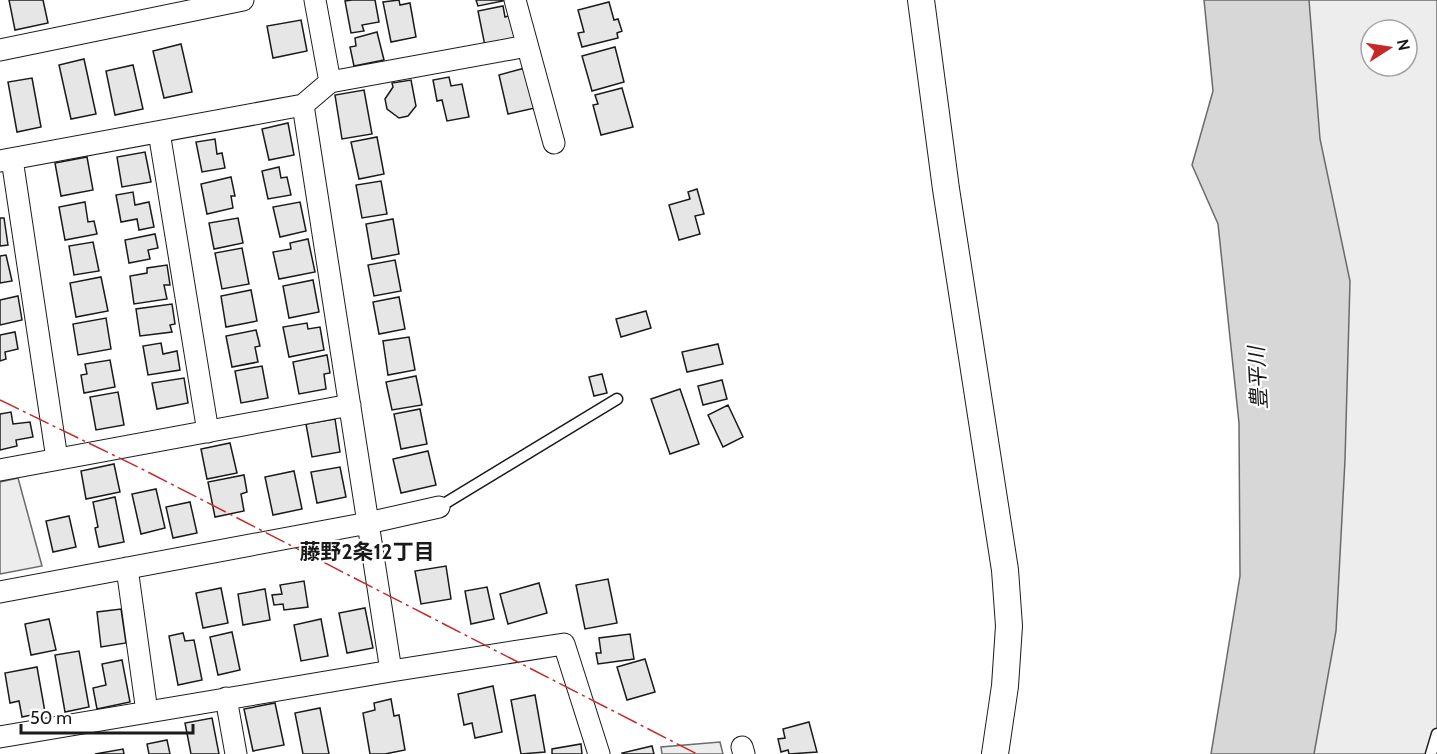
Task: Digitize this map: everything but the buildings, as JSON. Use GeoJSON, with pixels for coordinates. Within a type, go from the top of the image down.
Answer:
{"type":"FeatureCollection","features":[{"type":"Feature","properties":{"kind":"street"},"geometry":{"type":"LineString","coordinates":[[315,0],[330,82]]}},
{"type":"Feature","properties":{"kind":"street"},"geometry":{"type":"LineString","coordinates":[[515,0],[554,143]]}},
{"type":"Feature","properties":{"kind":"street"},"geometry":{"type":"LineString","coordinates":[[921,0],[948,200],[1005,570],[1009,626],[1005,686],[995,754]]}},
{"type":"Feature","properties":{"kind":"street"},"geometry":{"type":"LineString","coordinates":[[0,50],[236,1]]}},
{"type":"Feature","properties":{"kind":"street"},"geometry":{"type":"LineString","coordinates":[[57,459],[6,160],[303,105],[330,82],[527,46]]}},
{"type":"Feature","properties":{"kind":"street"},"geometry":{"type":"LineString","coordinates":[[303,105],[391,670]]}},
{"type":"Feature","properties":{"kind":"street"},"geometry":{"type":"LineString","coordinates":[[159,132],[208,432]]}},
{"type":"Feature","properties":{"kind":"street"},"geometry":{"type":"LineString","coordinates":[[0,470],[350,405]]}},
{"type":"Feature","properties":{"kind":"street"},"geometry":{"type":"LineString","coordinates":[[0,592],[368,523],[439,507]]}},
{"type":"Feature","properties":{"kind":"street"},"geometry":{"type":"LineString","coordinates":[[127,568],[147,712]]}},
{"type":"Feature","properties":{"kind":"street"},"geometry":{"type":"LineString","coordinates":[[0,737],[391,670],[564,644],[599,754]]}},
{"type":"Feature","properties":{"kind":"street"},"geometry":{"type":"LineString","coordinates":[[226,698],[236,754]]}},
{"type":"Feature","properties":{"kind":"lane"},"geometry":{"type":"LineString","coordinates":[[439,507],[616,399]]}},
{"type":"Feature","properties":{"kind":"lane"},"geometry":{"type":"LineString","coordinates":[[1431,754],[1437,734]]}},
{"type":"Feature","properties":{"kind":"shaded area"},"geometry":{"type":"Polygon","coordinates":[[[1287,0],[1437,0],[1437,732],[1428,754],[1294,754],[1287,0]]]}},
{"type":"Feature","properties":{"kind":"shaded area"},"geometry":{"type":"Polygon","coordinates":[[[18,478],[42,566],[0,574],[0,482],[18,478]]]}},
{"type":"Feature","properties":{"kind":"shaded area"},"geometry":{"type":"Polygon","coordinates":[[[720,742],[723,754],[662,754],[661,747],[720,742]]]}},
{"type":"Feature","properties":{"kind":"water","name":"豊平川"},"geometry":{"type":"Polygon","coordinates":[[[1204,0],[1309,0],[1320,139],[1350,281],[1345,460],[1336,631],[1314,754],[1211,754],[1240,576],[1239,423],[1218,224],[1192,165],[1213,91],[1204,0]]]}},
{"type":"Feature","properties":{"kind":"power"},"geometry":{"type":"LineString","coordinates":[[0,400],[142,469],[697,754]]}},
{"type":"Feature","properties":{"kind":"district","name":"藤野2条12丁目"},"geometry":{"type":"Point","coordinates":[367,552]}}]}
